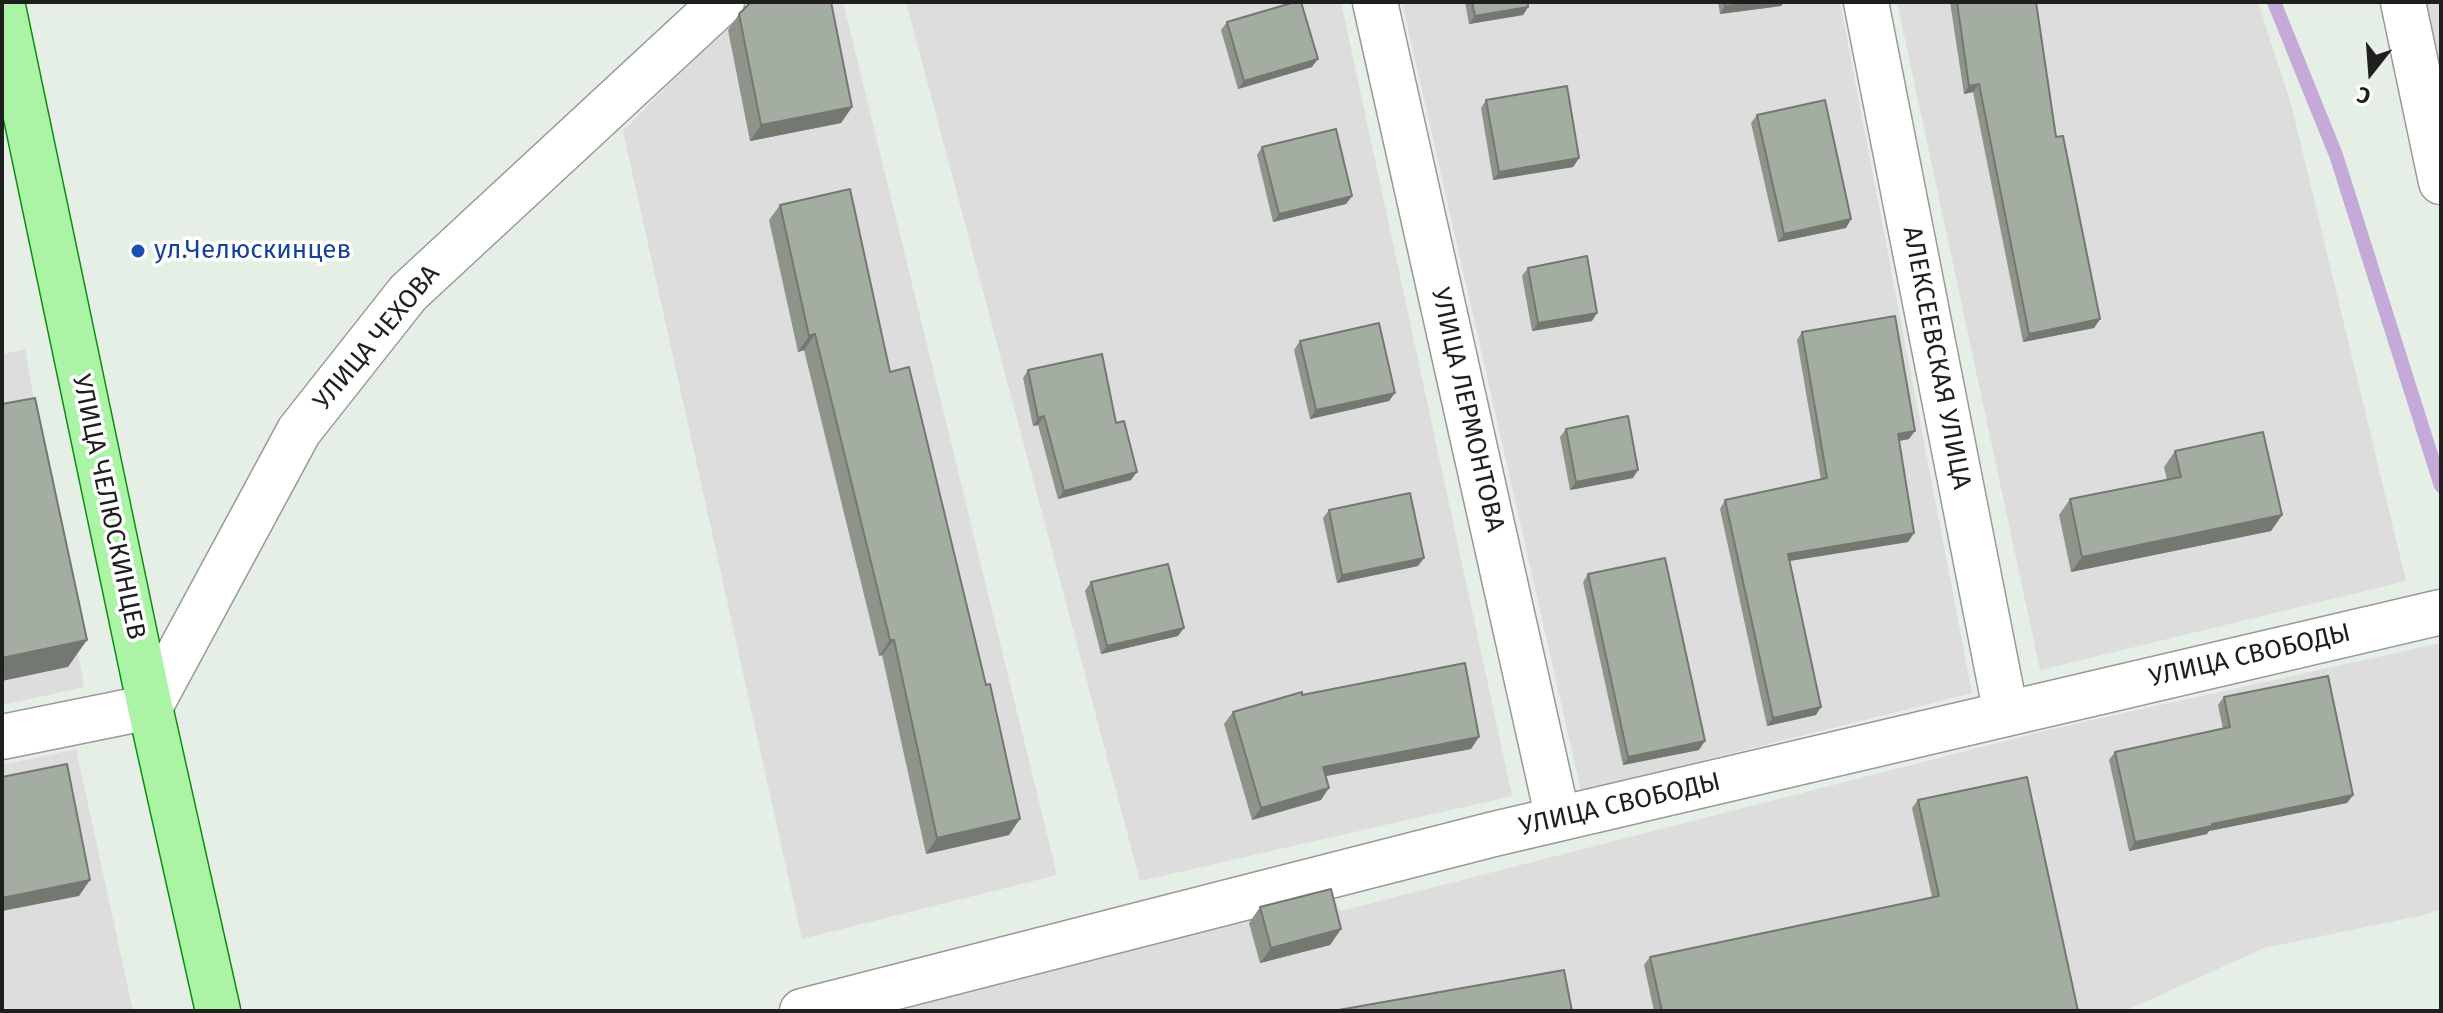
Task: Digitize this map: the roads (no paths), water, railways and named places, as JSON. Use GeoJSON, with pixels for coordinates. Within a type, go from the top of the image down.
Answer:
{"type":"FeatureCollection","features":[{"type":"Feature","properties":{"kind":"main road","name":"УЛИЦА ЧЕЛЮСКИНЦЕВ"},"geometry":{"type":"LineString","coordinates":[[2,2],[150,707],[218,1011]]}},
{"type":"Feature","properties":{"kind":"street","name":"УЛИЦА ЧЕХОВА"},"geometry":{"type":"LineString","coordinates":[[150,707],[299,431],[408,293],[722,2]]}},
{"type":"Feature","properties":{"kind":"street","name":"УЛИЦА ЛЕРМОНТОВА"},"geometry":{"type":"LineString","coordinates":[[1375,2],[1558,819]]}},
{"type":"Feature","properties":{"kind":"street","name":"АЛЕКСЕЕВСКАЯ УЛИЦА"},"geometry":{"type":"LineString","coordinates":[[1866,2],[2006,714]]}},
{"type":"Feature","properties":{"kind":"street"},"geometry":{"type":"LineString","coordinates":[[2403,2],[2441,182]]}},
{"type":"Feature","properties":{"kind":"street","name":"УЛИЦА СВОБОДЫ"},"geometry":{"type":"LineString","coordinates":[[802,1011],[1558,819],[2441,612]]}},
{"type":"Feature","properties":{"kind":"street"},"geometry":{"type":"LineString","coordinates":[[2,737],[150,707]]}},
{"type":"Feature","properties":{"kind":"waterway"},"geometry":{"type":"LineString","coordinates":[[2274,2],[2336,155],[2441,486]]}},
{"type":"Feature","properties":{"kind":"place","name":"ул.Челюскинцев"},"geometry":{"type":"Point","coordinates":[138,251]}}]}
